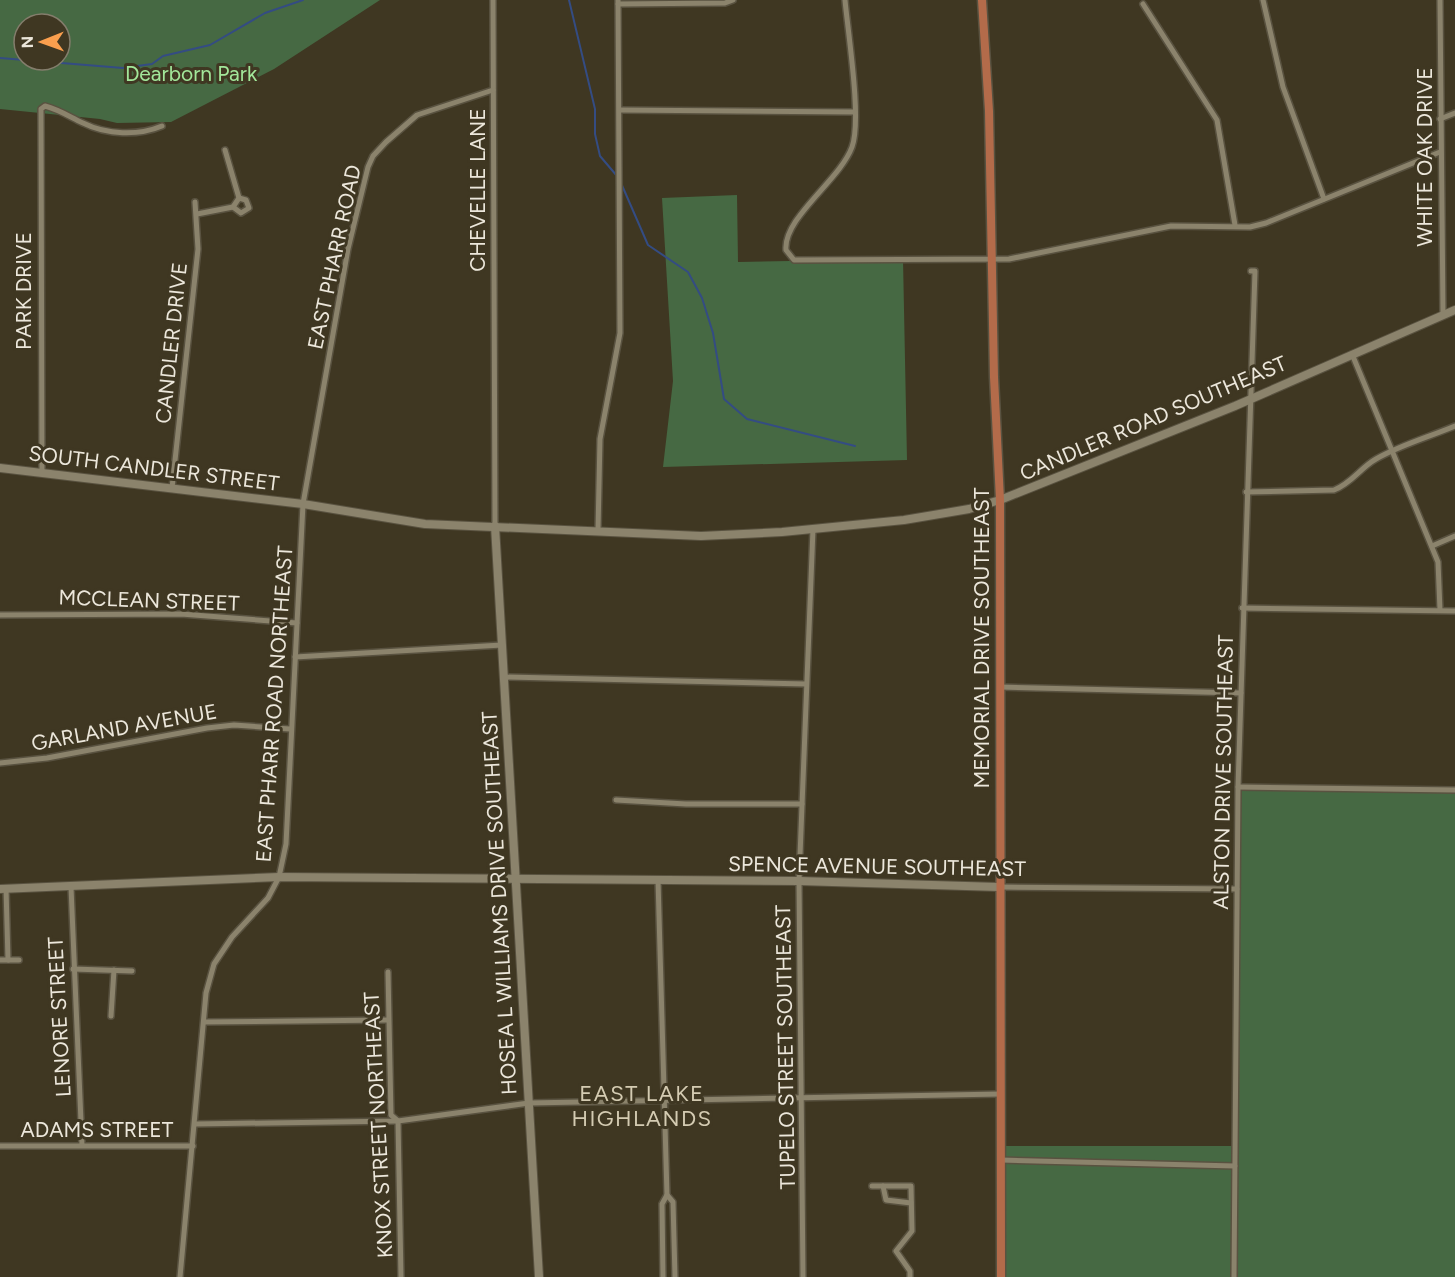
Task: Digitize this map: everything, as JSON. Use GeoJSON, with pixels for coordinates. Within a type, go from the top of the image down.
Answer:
{"type":"FeatureCollection","features":[{"type":"Feature","properties":{"kind":"main road","name":"MEMORIAL DRIVE SOUTHEAST"},"geometry":{"type":"LineString","coordinates":[[982,0],[989,111],[994,377],[1000,500],[998,687],[1001,1277]]}},
{"type":"Feature","properties":{"kind":"street","name":"CHEVELLE LANE"},"geometry":{"type":"LineString","coordinates":[[493,0],[495,526]]}},
{"type":"Feature","properties":{"kind":"street"},"geometry":{"type":"LineString","coordinates":[[598,530],[600,439],[620,333],[618,2],[725,3],[733,0]]}},
{"type":"Feature","properties":{"kind":"street"},"geometry":{"type":"LineString","coordinates":[[845,0],[855,135],[849,155],[835,176],[795,223],[787,238],[786,250],[794,260],[993,257],[1009,259],[1171,226],[1235,225],[1250,227],[1266,223],[1440,152]]}},
{"type":"Feature","properties":{"kind":"street"},"geometry":{"type":"LineString","coordinates":[[1263,0],[1283,87],[1324,200]]}},
{"type":"Feature","properties":{"kind":"street","name":"WHITE OAK DRIVE"},"geometry":{"type":"LineString","coordinates":[[1440,0],[1443,314]]}},
{"type":"Feature","properties":{"kind":"street"},"geometry":{"type":"LineString","coordinates":[[1143,4],[1217,120],[1235,225]]}},
{"type":"Feature","properties":{"kind":"street","name":"EAST PHARR ROAD"},"geometry":{"type":"LineString","coordinates":[[303,504],[348,249],[373,156],[403,125],[417,115],[493,90]]}},
{"type":"Feature","properties":{"kind":"street","name":"PARK DRIVE"},"geometry":{"type":"LineString","coordinates":[[42,473],[41,109],[45,106],[62,110],[95,128],[124,133],[148,132],[162,126]]}},
{"type":"Feature","properties":{"kind":"street"},"geometry":{"type":"LineString","coordinates":[[620,110],[855,112]]}},
{"type":"Feature","properties":{"kind":"street"},"geometry":{"type":"LineString","coordinates":[[1440,119],[1455,113]]}},
{"type":"Feature","properties":{"kind":"street"},"geometry":{"type":"LineString","coordinates":[[197,214],[233,207],[239,198],[225,150]]}},
{"type":"Feature","properties":{"kind":"street"},"geometry":{"type":"LineString","coordinates":[[233,207],[241,213],[249,208],[246,200],[239,198]]}},
{"type":"Feature","properties":{"kind":"street","name":"CANDLER DRIVE"},"geometry":{"type":"LineString","coordinates":[[172,488],[198,249],[195,202]]}},
{"type":"Feature","properties":{"kind":"street","name":"ALSTON DRIVE SOUTHEAST"},"geometry":{"type":"LineString","coordinates":[[1234,1277],[1238,787],[1242,609],[1255,271],[1251,271]]}},
{"type":"Feature","properties":{"kind":"street","name":"CANDLER ROAD SOUTHEAST"},"geometry":{"type":"LineString","coordinates":[[495,526],[701,536],[813,529],[904,520],[969,509],[1000,500],[1249,400],[1455,310]]}},
{"type":"Feature","properties":{"kind":"street"},"geometry":{"type":"LineString","coordinates":[[1352,354],[1432,546],[1440,573],[1440,610]]}},
{"type":"Feature","properties":{"kind":"street"},"geometry":{"type":"LineString","coordinates":[[1246,492],[1334,490],[1353,479],[1374,460],[1455,426]]}},
{"type":"Feature","properties":{"kind":"street","name":"SOUTH CANDLER STREET"},"geometry":{"type":"LineString","coordinates":[[0,468],[303,504],[425,524],[495,526]]}},
{"type":"Feature","properties":{"kind":"street","name":"EAST PHARR ROAD NORTHEAST"},"geometry":{"type":"LineString","coordinates":[[180,1277],[206,993],[214,964],[232,937],[268,898],[279,878],[286,844],[303,504]]}},
{"type":"Feature","properties":{"kind":"street","name":"HOSEA L WILLIAMS DRIVE SOUTHEAST"},"geometry":{"type":"LineString","coordinates":[[495,526],[539,1277]]}},
{"type":"Feature","properties":{"kind":"street","name":"TUPELO STREET SOUTHEAST"},"geometry":{"type":"LineString","coordinates":[[803,1277],[799,881],[813,529]]}},
{"type":"Feature","properties":{"kind":"street"},"geometry":{"type":"LineString","coordinates":[[1432,546],[1455,537]]}},
{"type":"Feature","properties":{"kind":"street"},"geometry":{"type":"LineString","coordinates":[[1242,609],[1455,611]]}},
{"type":"Feature","properties":{"kind":"street","name":"MCCLEAN STREET"},"geometry":{"type":"LineString","coordinates":[[0,615],[181,614],[297,623]]}},
{"type":"Feature","properties":{"kind":"street"},"geometry":{"type":"LineString","coordinates":[[295,657],[502,645]]}},
{"type":"Feature","properties":{"kind":"street"},"geometry":{"type":"LineString","coordinates":[[504,677],[806,684]]}},
{"type":"Feature","properties":{"kind":"street"},"geometry":{"type":"LineString","coordinates":[[998,687],[1241,693]]}},
{"type":"Feature","properties":{"kind":"street","name":"GARLAND AVENUE"},"geometry":{"type":"LineString","coordinates":[[0,763],[47,759],[207,728],[234,725],[290,729]]}},
{"type":"Feature","properties":{"kind":"street"},"geometry":{"type":"LineString","coordinates":[[1238,787],[1455,789]]}},
{"type":"Feature","properties":{"kind":"street"},"geometry":{"type":"LineString","coordinates":[[616,800],[686,804],[802,804]]}},
{"type":"Feature","properties":{"kind":"street","name":"SPENCE AVENUE SOUTHEAST"},"geometry":{"type":"LineString","coordinates":[[3,889],[279,878],[799,881],[999,887],[1237,889]]}},
{"type":"Feature","properties":{"kind":"street"},"geometry":{"type":"LineString","coordinates":[[658,880],[667,1195],[662,1204],[663,1277]]}},
{"type":"Feature","properties":{"kind":"street","name":"LENORE STREET"},"geometry":{"type":"LineString","coordinates":[[71,887],[82,1145]]}},
{"type":"Feature","properties":{"kind":"street"},"geometry":{"type":"LineString","coordinates":[[3,889],[8,960]]}},
{"type":"Feature","properties":{"kind":"street"},"geometry":{"type":"LineString","coordinates":[[0,960],[19,960]]}},
{"type":"Feature","properties":{"kind":"street"},"geometry":{"type":"LineString","coordinates":[[73,969],[132,971]]}},
{"type":"Feature","properties":{"kind":"street"},"geometry":{"type":"LineString","coordinates":[[111,1016],[114,970]]}},
{"type":"Feature","properties":{"kind":"street","name":"KNOX STREET NORTHEAST"},"geometry":{"type":"LineString","coordinates":[[388,972],[391,1115],[398,1121],[401,1277]]}},
{"type":"Feature","properties":{"kind":"street"},"geometry":{"type":"LineString","coordinates":[[204,1023],[388,1020]]}},
{"type":"Feature","properties":{"kind":"street"},"geometry":{"type":"LineString","coordinates":[[195,1124],[398,1121],[529,1103],[1000,1094]]}},
{"type":"Feature","properties":{"kind":"street","name":"ADAMS STREET"},"geometry":{"type":"LineString","coordinates":[[0,1146],[193,1146]]}},
{"type":"Feature","properties":{"kind":"street"},"geometry":{"type":"LineString","coordinates":[[1001,1160],[1235,1166]]}},
{"type":"Feature","properties":{"kind":"street"},"geometry":{"type":"LineString","coordinates":[[872,1186],[911,1186],[912,1231],[896,1251],[910,1270],[910,1277]]}},
{"type":"Feature","properties":{"kind":"street"},"geometry":{"type":"LineString","coordinates":[[883,1186],[886,1200],[911,1203]]}},
{"type":"Feature","properties":{"kind":"street"},"geometry":{"type":"LineString","coordinates":[[667,1195],[674,1202],[675,1277]]}},
{"type":"Feature","properties":{"kind":"green space","name":"Dearborn Park"},"geometry":{"type":"Polygon","coordinates":[[[0,0],[380,0],[274,69],[171,122],[117,123],[100,119],[0,109],[0,0]]]}},
{"type":"Feature","properties":{"kind":"green space"},"geometry":{"type":"Polygon","coordinates":[[[737,195],[738,262],[903,259],[907,460],[663,467],[673,381],[662,198],[737,195]]]}},
{"type":"Feature","properties":{"kind":"green space"},"geometry":{"type":"Polygon","coordinates":[[[1240,786],[1455,789],[1455,1277],[998,1277],[997,1146],[1236,1146],[1240,786]]]}},
{"type":"Feature","properties":{"kind":"waterway"},"geometry":{"type":"LineString","coordinates":[[0,58],[123,68],[152,64],[163,56],[210,45],[265,13],[303,0]]}},
{"type":"Feature","properties":{"kind":"waterway"},"geometry":{"type":"LineString","coordinates":[[569,0],[595,109],[595,134],[600,156],[617,176]]}},
{"type":"Feature","properties":{"kind":"waterway"},"geometry":{"type":"LineString","coordinates":[[621,183],[648,245],[688,272],[702,298],[713,333],[724,399],[747,419],[855,446]]}},
{"type":"Feature","properties":{"kind":"district","name":"EAST LAKE HIGHLANDS"},"geometry":{"type":"Point","coordinates":[642,1106]}}]}
